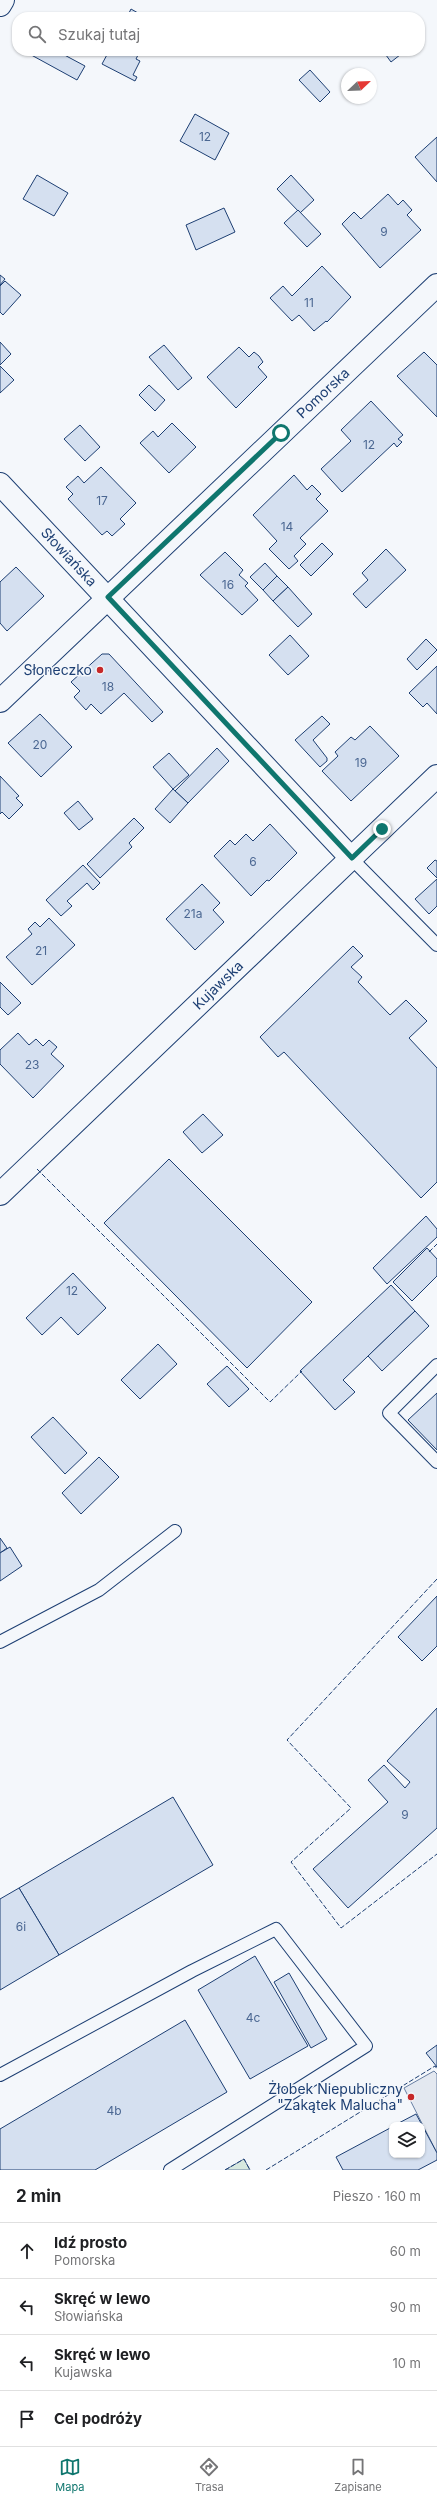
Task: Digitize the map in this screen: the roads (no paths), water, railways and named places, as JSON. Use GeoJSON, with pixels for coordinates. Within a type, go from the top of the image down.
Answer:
{"type":"FeatureCollection","features":[{"type":"Feature","properties":{"kind":"street"},"geometry":{"type":"LineString","coordinates":[[0,5],[3,0]]}},
{"type":"Feature","properties":{"kind":"street","name":"Pomorska"},"geometry":{"type":"LineString","coordinates":[[0,701],[437,285]]}},
{"type":"Feature","properties":{"kind":"street","name":"Słowiańska"},"geometry":{"type":"LineString","coordinates":[[0,484],[352,858]]}},
{"type":"Feature","properties":{"kind":"street","name":"Kujawska"},"geometry":{"type":"LineString","coordinates":[[0,1194],[437,776]]}},
{"type":"Feature","properties":{"kind":"lane"},"geometry":{"type":"LineString","coordinates":[[352,858],[437,945]]}},
{"type":"Feature","properties":{"kind":"lane"},"geometry":{"type":"LineString","coordinates":[[437,1365],[389,1413],[437,1462]]}},
{"type":"Feature","properties":{"kind":"lane"},"geometry":{"type":"LineString","coordinates":[[0,1642],[99,1590],[175,1531]]}},
{"type":"Feature","properties":{"kind":"lane"},"geometry":{"type":"LineString","coordinates":[[0,2075],[192,1971],[276,1929],[366,2046],[170,2170]]}},
{"type":"Feature","properties":{"kind":"place","name":"Słoneczko"},"geometry":{"type":"Point","coordinates":[100,670]}},
{"type":"Feature","properties":{"kind":"place","name":"Żłobek Niepubliczny \"Zakątek Malucha\""},"geometry":{"type":"Point","coordinates":[411,2097]}}]}
